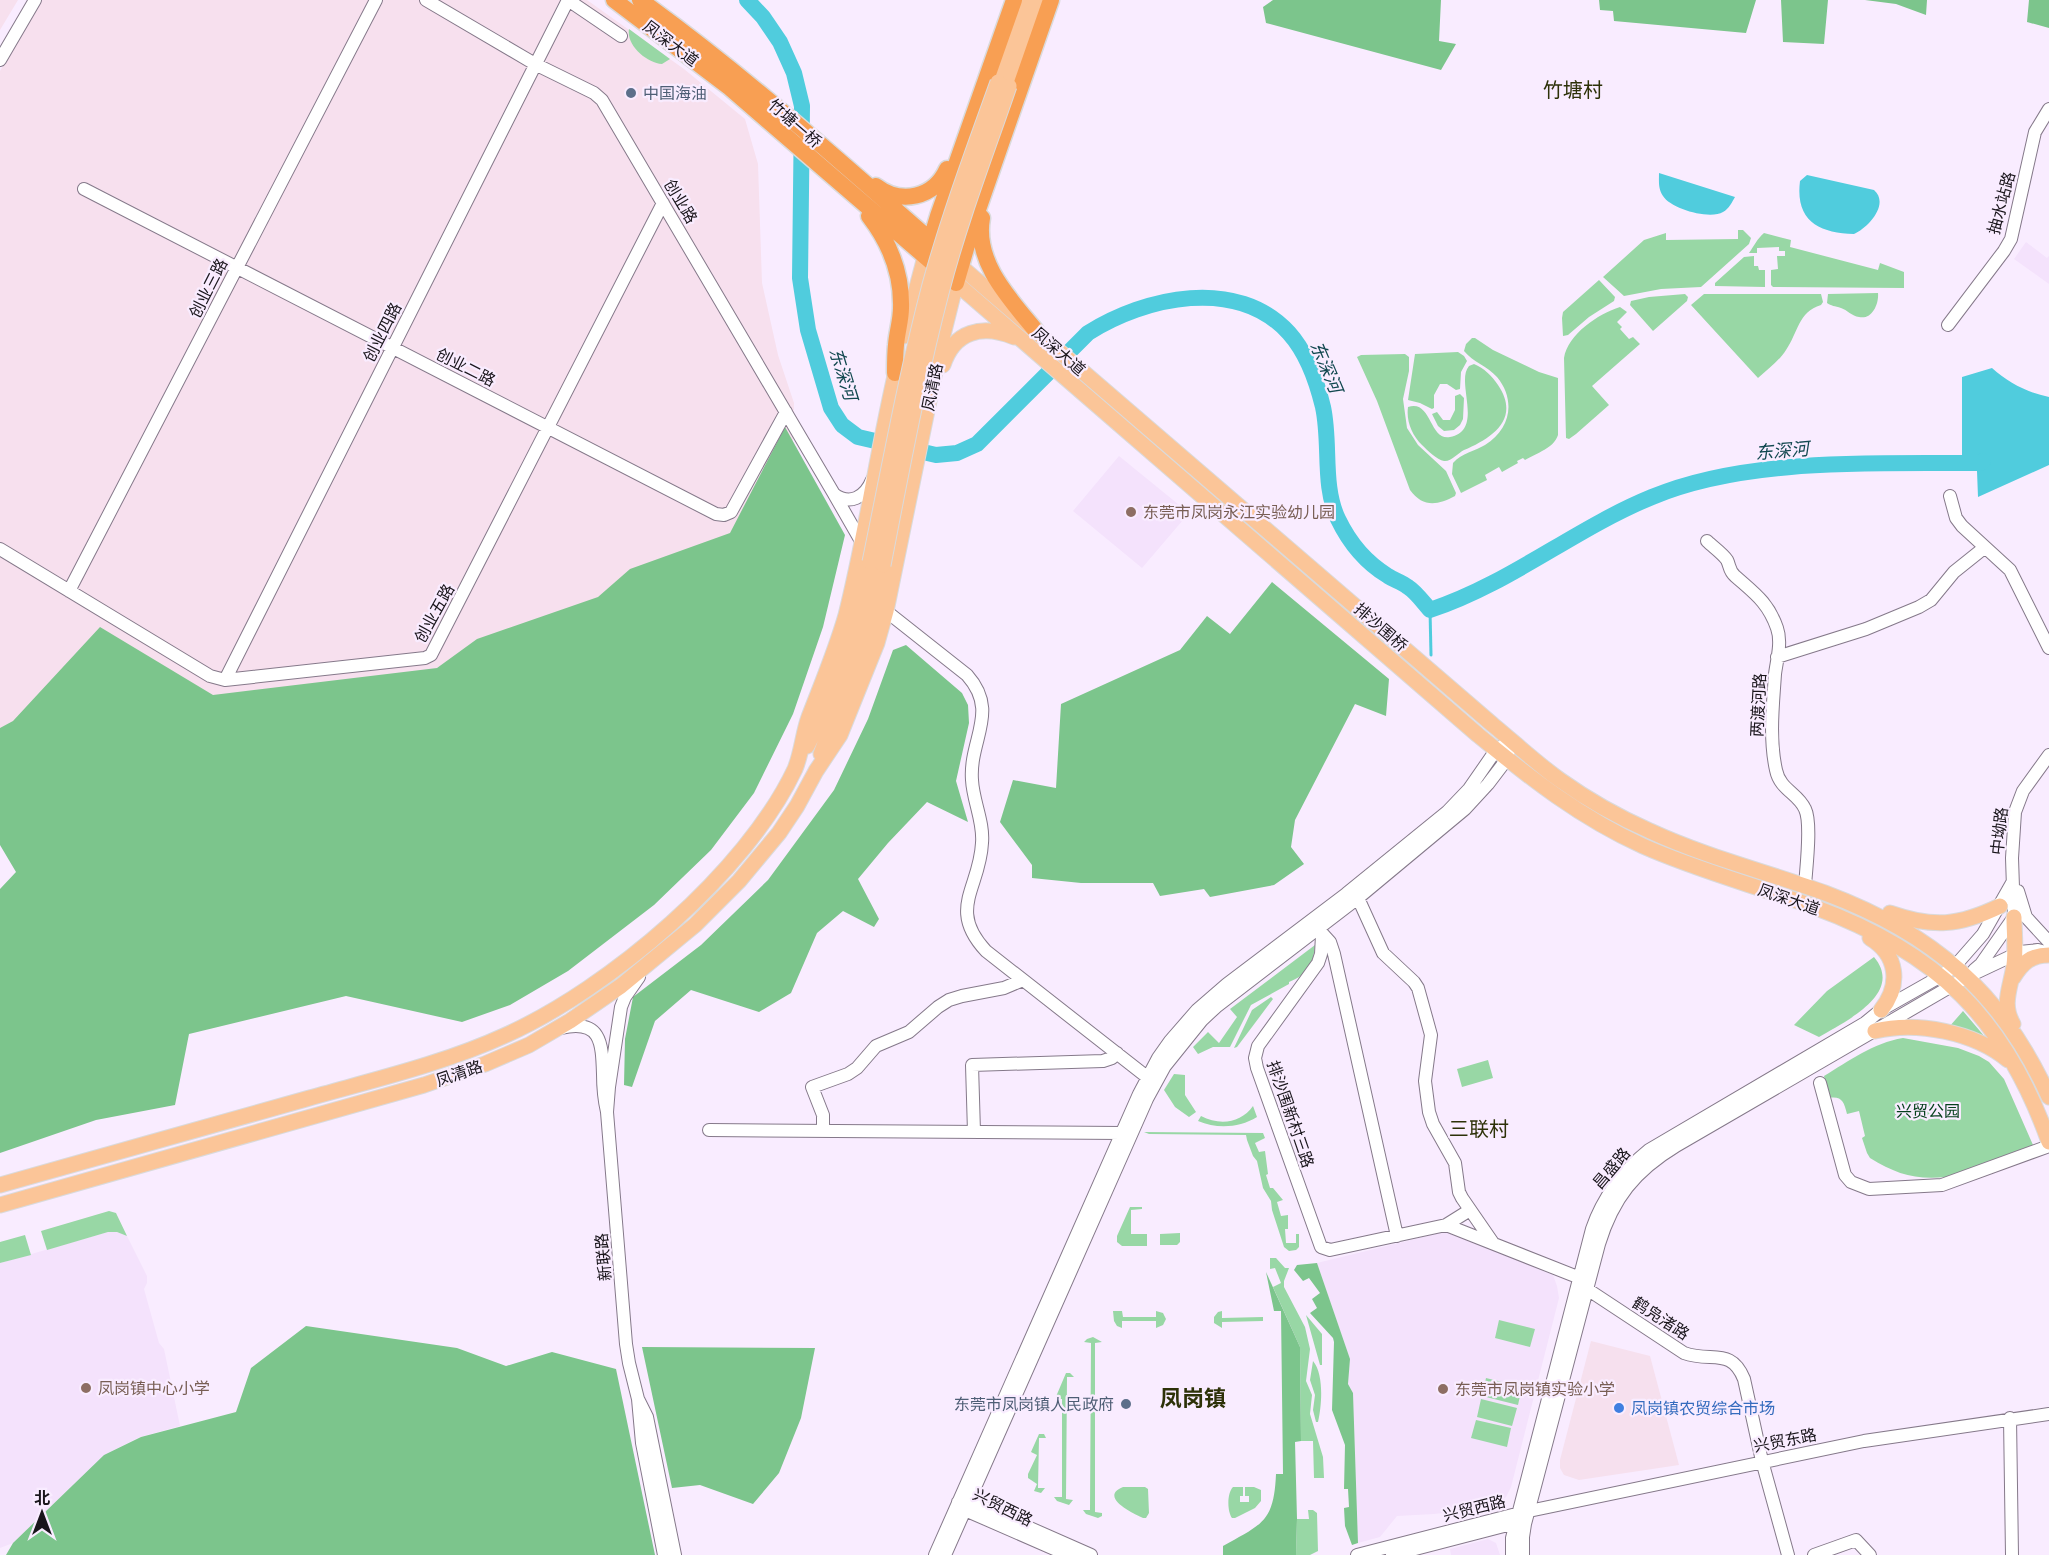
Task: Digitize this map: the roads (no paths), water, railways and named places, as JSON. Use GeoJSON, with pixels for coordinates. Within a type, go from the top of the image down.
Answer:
{"type":"FeatureCollection","features":[{"type":"Feature","properties":{"kind":"highway","name":"凤深大道"},"geometry":{"type":"LineString","coordinates":[[614,0],[703,66],[755,111]]}},
{"type":"Feature","properties":{"kind":"highway","name":"凤深大道"},"geometry":{"type":"LineString","coordinates":[[640,0],[754,88]]}},
{"type":"Feature","properties":{"kind":"highway","name":"凤清路"},"geometry":{"type":"LineString","coordinates":[[925,257],[1014,0]]}},
{"type":"Feature","properties":{"kind":"highway","name":"凤清路"},"geometry":{"type":"LineString","coordinates":[[956,283],[992,169],[1051,0]]}},
{"type":"Feature","properties":{"kind":"highway","name":"竹塘一桥"},"geometry":{"type":"LineString","coordinates":[[754,88],[838,168]]}},
{"type":"Feature","properties":{"kind":"highway"},"geometry":{"type":"LineString","coordinates":[[895,373],[901,306],[894,261],[874,224],[849,198],[838,168],[859,171],[879,188],[891,194],[912,196],[928,192],[944,176],[962,127],[978,101]]}},
{"type":"Feature","properties":{"kind":"highway","name":"竹塘一桥"},"geometry":{"type":"LineString","coordinates":[[755,111],[838,168]]}},
{"type":"Feature","properties":{"kind":"highway","name":"凤深大道"},"geometry":{"type":"LineString","coordinates":[[838,168],[960,266]]}},
{"type":"Feature","properties":{"kind":"highway","name":"凤深大道"},"geometry":{"type":"LineString","coordinates":[[838,168],[925,257],[956,283]]}},
{"type":"Feature","properties":{"kind":"highway"},"geometry":{"type":"LineString","coordinates":[[992,169],[990,189],[981,221],[981,245],[993,274],[1031,337]]}},
{"type":"Feature","properties":{"kind":"main road","name":"凤清路"},"geometry":{"type":"LineString","coordinates":[[816,771],[829,730],[863,644],[876,563],[942,287],[1004,84],[1026,0]]}},
{"type":"Feature","properties":{"kind":"main road","name":"凤清路"},"geometry":{"type":"LineString","coordinates":[[1004,84],[1039,0]]}},
{"type":"Feature","properties":{"kind":"main road","name":"凤清路"},"geometry":{"type":"LineString","coordinates":[[797,764],[807,721],[828,670],[845,618],[895,373],[925,257]]}},
{"type":"Feature","properties":{"kind":"main road","name":"凤深大道"},"geometry":{"type":"LineString","coordinates":[[960,266],[1084,394],[1274,559]]}},
{"type":"Feature","properties":{"kind":"main road","name":"凤清路"},"geometry":{"type":"LineString","coordinates":[[0,1205],[439,1080],[514,1052],[556,1029],[646,967],[695,925],[760,858],[797,806],[816,771],[840,735],[869,666],[886,611],[940,346],[956,283]]}},
{"type":"Feature","properties":{"kind":"main road","name":"凤深大道"},"geometry":{"type":"LineString","coordinates":[[956,283],[1097,384],[1283,545]]}},
{"type":"Feature","properties":{"kind":"main road"},"geometry":{"type":"LineString","coordinates":[[934,381],[949,349],[957,340],[968,334],[981,330],[1031,337]]}},
{"type":"Feature","properties":{"kind":"main road","name":"排沙围桥"},"geometry":{"type":"LineString","coordinates":[[1283,545],[1471,707]]}},
{"type":"Feature","properties":{"kind":"main road","name":"排沙围桥"},"geometry":{"type":"LineString","coordinates":[[1274,559],[1464,723]]}},
{"type":"Feature","properties":{"kind":"main road","name":"凤清路"},"geometry":{"type":"LineString","coordinates":[[0,1185],[418,1068],[477,1047],[534,1021],[579,994],[634,954],[695,900],[758,829],[779,797],[818,726],[849,645],[876,563]]}},
{"type":"Feature","properties":{"kind":"main road","name":"凤深大道"},"geometry":{"type":"LineString","coordinates":[[1471,707],[1559,779],[1595,803],[1632,823],[1692,848],[1824,893],[1906,930],[1932,947],[1967,977],[2000,1013],[2028,1054],[2049,1097]]}},
{"type":"Feature","properties":{"kind":"main road","name":"凤深大道"},"geometry":{"type":"LineString","coordinates":[[1464,723],[1568,806],[1623,837],[1685,863],[1812,906],[1887,939],[1919,959],[1947,981],[1982,1018],[2018,1069],[2036,1107],[2049,1144]]}},
{"type":"Feature","properties":{"kind":"main road"},"geometry":{"type":"LineString","coordinates":[[1824,893],[1846,895],[1908,919],[1933,924],[1966,920],[2000,906]]}},
{"type":"Feature","properties":{"kind":"main road"},"geometry":{"type":"LineString","coordinates":[[1812,906],[1836,922],[1878,943],[1889,955],[1893,970],[1893,987],[1891,995],[1881,1010]]}},
{"type":"Feature","properties":{"kind":"main road"},"geometry":{"type":"LineString","coordinates":[[2014,917],[2014,955],[2006,1001],[2007,1012],[2028,1054]]}},
{"type":"Feature","properties":{"kind":"main road"},"geometry":{"type":"LineString","coordinates":[[2009,983],[2026,961],[2049,952]]}},
{"type":"Feature","properties":{"kind":"main road"},"geometry":{"type":"LineString","coordinates":[[1875,1031],[1912,1027],[1969,1038],[1989,1046],[2018,1069]]}},
{"type":"Feature","properties":{"kind":"street"},"geometry":{"type":"LineString","coordinates":[[0,60],[35,0]]}},
{"type":"Feature","properties":{"kind":"street","name":"创业三路"},"geometry":{"type":"LineString","coordinates":[[69,591],[376,0]]}},
{"type":"Feature","properties":{"kind":"street","name":"创业路"},"geometry":{"type":"LineString","coordinates":[[426,0],[535,64],[594,93],[602,100],[861,541]]}},
{"type":"Feature","properties":{"kind":"street"},"geometry":{"type":"LineString","coordinates":[[568,0],[621,36]]}},
{"type":"Feature","properties":{"kind":"street","name":"创业四路"},"geometry":{"type":"LineString","coordinates":[[225,680],[568,0]]}},
{"type":"Feature","properties":{"kind":"street","name":"抽水站路"},"geometry":{"type":"LineString","coordinates":[[1948,325],[2011,239],[2035,132],[2049,109]]}},
{"type":"Feature","properties":{"kind":"street","name":"创业二路"},"geometry":{"type":"LineString","coordinates":[[84,189],[716,514],[724,515],[731,512],[786,412]]}},
{"type":"Feature","properties":{"kind":"street","name":"创业五路"},"geometry":{"type":"LineString","coordinates":[[0,549],[210,676],[225,680],[425,658],[431,655],[663,203]]}},
{"type":"Feature","properties":{"kind":"street"},"geometry":{"type":"LineString","coordinates":[[834,494],[844,500],[856,499],[865,493],[873,479]]}},
{"type":"Feature","properties":{"kind":"street"},"geometry":{"type":"LineString","coordinates":[[1950,496],[1956,518],[1984,548],[2002,562],[2016,580],[2049,648]]}},
{"type":"Feature","properties":{"kind":"street","name":"两渡河路"},"geometry":{"type":"LineString","coordinates":[[1707,541],[1724,556],[1733,575],[1750,587],[1767,608],[1779,634],[1772,723],[1773,749],[1778,778],[1782,786],[1806,810],[1808,827],[1805,886]]}},
{"type":"Feature","properties":{"kind":"street"},"geometry":{"type":"LineString","coordinates":[[1777,657],[1866,629],[1919,608],[1931,600],[1954,572],[1984,548]]}},
{"type":"Feature","properties":{"kind":"street"},"geometry":{"type":"LineString","coordinates":[[886,611],[967,675],[979,694],[983,709],[971,775],[983,841],[968,900],[967,915],[971,932],[978,942],[1023,980],[1147,1077]]}},
{"type":"Feature","properties":{"kind":"street"},"geometry":{"type":"LineString","coordinates":[[945,1555],[964,1505],[1122,1133],[1147,1077],[1170,1041],[1197,1010],[1227,984],[1346,894],[1447,812],[1502,754],[1511,741]]}},
{"type":"Feature","properties":{"kind":"street"},"geometry":{"type":"LineString","coordinates":[[935,1555],[964,1505],[1143,1108],[1165,1066],[1188,1034],[1216,1006],[1320,931],[1465,809],[1488,784],[1502,754]]}},
{"type":"Feature","properties":{"kind":"street","name":"中坳路"},"geometry":{"type":"LineString","coordinates":[[2014,917],[2012,834],[2015,812],[2023,791],[2049,755]]}},
{"type":"Feature","properties":{"kind":"street"},"geometry":{"type":"LineString","coordinates":[[2012,883],[2020,894],[2026,917],[2049,942]]}},
{"type":"Feature","properties":{"kind":"street","name":"昌盛路"},"geometry":{"type":"LineString","coordinates":[[1512,1555],[1512,1538],[1521,1516],[1608,1216],[1620,1196],[1643,1168],[1676,1146],[1875,1031],[1947,981],[1955,966],[1983,934],[2012,883]]}},
{"type":"Feature","properties":{"kind":"street"},"geometry":{"type":"LineString","coordinates":[[1358,898],[1383,954],[1418,988],[1431,1035],[1425,1081],[1429,1112],[1433,1124],[1455,1163],[1459,1192],[1493,1244]]}},
{"type":"Feature","properties":{"kind":"street"},"geometry":{"type":"LineString","coordinates":[[2000,906],[2049,952]]}},
{"type":"Feature","properties":{"kind":"street"},"geometry":{"type":"LineString","coordinates":[[1967,977],[1981,964],[2014,917]]}},
{"type":"Feature","properties":{"kind":"street"},"geometry":{"type":"LineString","coordinates":[[1320,931],[1330,942],[1334,954],[1397,1236],[1446,1225],[1470,1210]]}},
{"type":"Feature","properties":{"kind":"street","name":"排沙围新村三路"},"geometry":{"type":"LineString","coordinates":[[1320,931],[1321,954],[1318,963],[1262,1040],[1255,1058],[1257,1068],[1321,1247],[1330,1250],[1397,1236]]}},
{"type":"Feature","properties":{"kind":"street"},"geometry":{"type":"LineString","coordinates":[[1967,977],[2014,955],[2032,950],[2049,952]]}},
{"type":"Feature","properties":{"kind":"street","name":"新联路"},"geometry":{"type":"LineString","coordinates":[[607,1112],[621,1007],[631,987],[646,967]]}},
{"type":"Feature","properties":{"kind":"street","name":"昌盛路"},"geometry":{"type":"LineString","coordinates":[[1523,1555],[1521,1516],[1592,1229],[1600,1209],[1618,1181],[1641,1157],[1659,1144],[1865,1023],[1881,1010],[1947,981],[1967,977]]}},
{"type":"Feature","properties":{"kind":"street"},"geometry":{"type":"LineString","coordinates":[[823,1131],[823,1115],[812,1087],[848,1074],[857,1068],[876,1046],[909,1032],[938,1006],[949,1000],[1005,988],[1023,980]]}},
{"type":"Feature","properties":{"kind":"street","name":"新联路"},"geometry":{"type":"LineString","coordinates":[[556,1029],[579,1025],[594,1030],[602,1049],[604,1098],[626,1344],[638,1399],[642,1443],[664,1555]]}},
{"type":"Feature","properties":{"kind":"street"},"geometry":{"type":"LineString","coordinates":[[974,1132],[972,1065],[1103,1061],[1112,1058],[1117,1053]]}},
{"type":"Feature","properties":{"kind":"street"},"geometry":{"type":"LineString","coordinates":[[1820,1083],[1845,1175],[1851,1182],[1869,1189],[1942,1185],[2049,1144]]}},
{"type":"Feature","properties":{"kind":"street"},"geometry":{"type":"LineString","coordinates":[[709,1130],[1122,1133]]}},
{"type":"Feature","properties":{"kind":"street"},"geometry":{"type":"LineString","coordinates":[[1446,1225],[1580,1278]]}},
{"type":"Feature","properties":{"kind":"street","name":"鹤凫渚路"},"geometry":{"type":"LineString","coordinates":[[1580,1278],[1587,1289],[1684,1353],[1696,1358],[1730,1359],[1739,1367],[1744,1379],[1762,1461],[1788,1555]]}},
{"type":"Feature","properties":{"kind":"street","name":"新联路"},"geometry":{"type":"LineString","coordinates":[[638,1399],[647,1418],[675,1555]]}},
{"type":"Feature","properties":{"kind":"street","name":"兴贸东路"},"geometry":{"type":"LineString","coordinates":[[1521,1516],[1762,1461],[1864,1441],[2049,1414]]}},
{"type":"Feature","properties":{"kind":"street"},"geometry":{"type":"LineString","coordinates":[[2010,1418],[2012,1555]]}},
{"type":"Feature","properties":{"kind":"street","name":"兴贸西路"},"geometry":{"type":"LineString","coordinates":[[964,1505],[1068,1555]]}},
{"type":"Feature","properties":{"kind":"street","name":"兴贸西路"},"geometry":{"type":"LineString","coordinates":[[964,1505],[1091,1555]]}},
{"type":"Feature","properties":{"kind":"street","name":"兴贸西路"},"geometry":{"type":"LineString","coordinates":[[1357,1555],[1521,1516]]}},
{"type":"Feature","properties":{"kind":"street","name":"兴贸西路"},"geometry":{"type":"LineString","coordinates":[[1392,1555],[1521,1516]]}},
{"type":"Feature","properties":{"kind":"street"},"geometry":{"type":"LineString","coordinates":[[1814,1555],[1856,1540],[1870,1555]]}},
{"type":"Feature","properties":{"kind":"water"},"geometry":{"type":"Polygon","coordinates":[[[1659,173],[1735,197],[1723,212],[1709,215],[1691,212],[1667,201],[1660,188],[1659,173]]]}},
{"type":"Feature","properties":{"kind":"water"},"geometry":{"type":"Polygon","coordinates":[[[1807,175],[1874,190],[1880,202],[1875,215],[1865,227],[1854,234],[1830,231],[1820,227],[1812,222],[1801,206],[1800,181],[1807,175]]]}},
{"type":"Feature","properties":{"kind":"water"},"geometry":{"type":"Polygon","coordinates":[[[1992,368],[2018,386],[2049,397],[2049,465],[1978,497],[1977,471],[1962,471],[1962,377],[1992,368]]]}},
{"type":"Feature","properties":{"kind":"waterway","name":"东深河"},"geometry":{"type":"LineString","coordinates":[[747,0],[763,17],[780,42],[794,73],[802,106],[800,278],[808,330],[831,408],[842,425],[858,437],[936,455],[957,453],[977,444],[1088,333],[1111,320],[1163,302],[1190,298],[1218,298],[1244,304],[1268,315],[1289,333],[1301,349],[1310,368],[1323,407],[1328,478],[1333,506],[1348,536],[1372,565],[1411,589],[1430,610],[1488,585],[1623,510],[1689,484],[1729,475],[1813,465],[1980,463],[1983,461]]}},
{"type":"Feature","properties":{"kind":"waterway"},"geometry":{"type":"LineString","coordinates":[[1430,610],[1431,655]]}},
{"type":"Feature","properties":{"kind":"place","name":"中国海油"},"geometry":{"type":"Point","coordinates":[631,93]}},
{"type":"Feature","properties":{"kind":"place","name":"东莞市凤岗永江实验幼儿园"},"geometry":{"type":"Point","coordinates":[1131,512]}},
{"type":"Feature","properties":{"kind":"place","name":"凤岗镇中心小学"},"geometry":{"type":"Point","coordinates":[86,1388]}},
{"type":"Feature","properties":{"kind":"place","name":"东莞市凤岗镇实验小学"},"geometry":{"type":"Point","coordinates":[1443,1389]}},
{"type":"Feature","properties":{"kind":"place","name":"东莞市凤岗镇人民政府"},"geometry":{"type":"Point","coordinates":[1126,1404]}},
{"type":"Feature","properties":{"kind":"place","name":"凤岗镇农贸综合市场"},"geometry":{"type":"Point","coordinates":[1619,1408]}},
{"type":"Feature","properties":{"kind":"district","name":"竹塘村"},"geometry":{"type":"Point","coordinates":[1573,90]}},
{"type":"Feature","properties":{"kind":"district","name":"三联村"},"geometry":{"type":"Point","coordinates":[1479,1129]}},
{"type":"Feature","properties":{"kind":"district","name":"凤岗镇"},"geometry":{"type":"Point","coordinates":[1193,1398]}},
{"type":"Feature","properties":{"kind":"park label","name":"兴贸公园"},"geometry":{"type":"Point","coordinates":[1928,1111]}}]}
